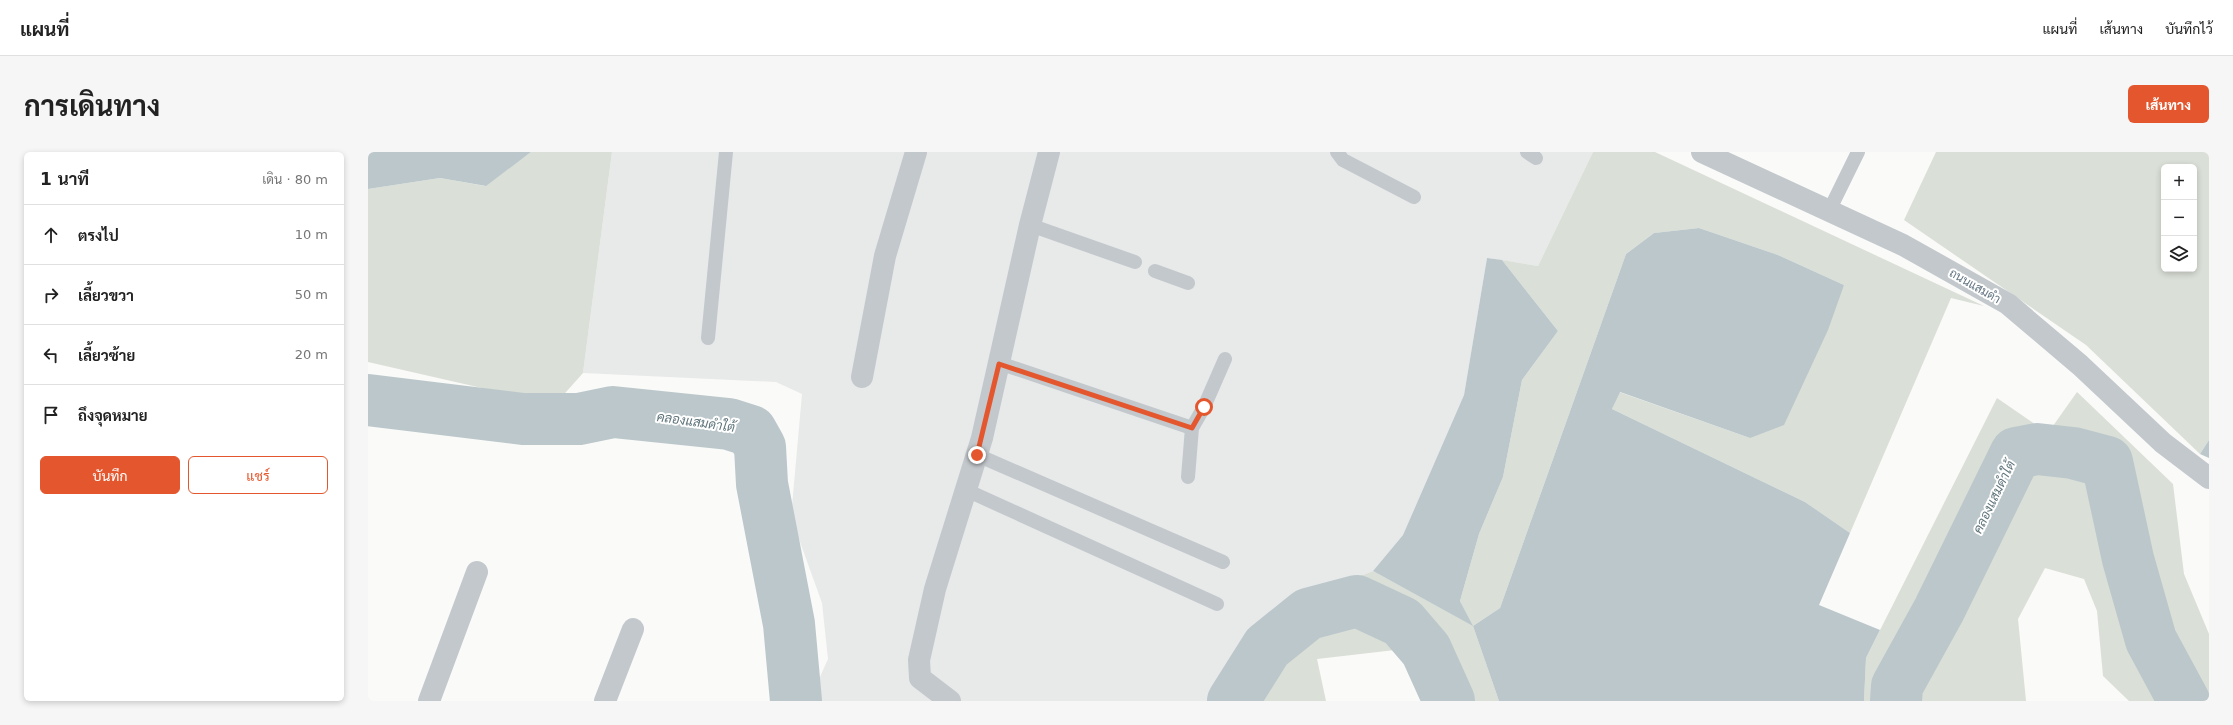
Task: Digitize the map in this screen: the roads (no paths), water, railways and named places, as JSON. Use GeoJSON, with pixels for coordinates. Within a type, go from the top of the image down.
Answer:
{"type":"FeatureCollection","features":[{"type":"Feature","properties":{"kind":"street"},"geometry":{"type":"LineString","coordinates":[[862,376],[886,256],[916,152]]}},
{"type":"Feature","properties":{"kind":"street"},"geometry":{"type":"LineString","coordinates":[[950,701],[920,678],[919,660],[935,588],[977,455],[1030,224],[1049,152]]}},
{"type":"Feature","properties":{"kind":"street","name":"ถนนแสมดำ"},"geometry":{"type":"LineString","coordinates":[[1702,152],[1903,245],[2008,304],[2080,365],[2163,442],[2209,478]]}},
{"type":"Feature","properties":{"kind":"street"},"geometry":{"type":"LineString","coordinates":[[429,701],[477,572]]}},
{"type":"Feature","properties":{"kind":"street"},"geometry":{"type":"LineString","coordinates":[[605,701],[633,629]]}},
{"type":"Feature","properties":{"kind":"lane"},"geometry":{"type":"LineString","coordinates":[[708,338],[726,152]]}},
{"type":"Feature","properties":{"kind":"lane"},"geometry":{"type":"LineString","coordinates":[[1337,152],[1343,160],[1414,197]]}},
{"type":"Feature","properties":{"kind":"lane"},"geometry":{"type":"LineString","coordinates":[[1829,211],[1858,152]]}},
{"type":"Feature","properties":{"kind":"lane"},"geometry":{"type":"LineString","coordinates":[[1030,224],[1135,262]]}},
{"type":"Feature","properties":{"kind":"lane"},"geometry":{"type":"LineString","coordinates":[[1155,271],[1188,283]]}},
{"type":"Feature","properties":{"kind":"lane"},"geometry":{"type":"LineString","coordinates":[[1188,477],[1192,428],[1204,407],[1225,359]]}},
{"type":"Feature","properties":{"kind":"lane"},"geometry":{"type":"LineString","coordinates":[[999,364],[1192,428]]}},
{"type":"Feature","properties":{"kind":"lane"},"geometry":{"type":"LineString","coordinates":[[977,455],[1223,562]]}},
{"type":"Feature","properties":{"kind":"lane"},"geometry":{"type":"LineString","coordinates":[[966,490],[1217,604]]}},
{"type":"Feature","properties":{"kind":"waterway","name":"คลองแสมดำใต้"},"geometry":{"type":"LineString","coordinates":[[368,400],[523,419],[579,419],[613,412],[729,424],[751,431],[760,447],[762,484],[789,624],[796,701]]}},
{"type":"Feature","properties":{"kind":"waterway","name":"คลองแสมดำใต้"},"geometry":{"type":"LineString","coordinates":[[1896,701],[1897,686],[1939,610],[2016,453],[2037,449],[2073,453],[2107,462],[2128,559],[2151,640],[2184,701]]}},
{"type":"Feature","properties":{"kind":"waterway","name":"คลองแสมดำใต้"},"geometry":{"type":"LineString","coordinates":[[1233,701],[1267,647],[1308,614],[1357,601],[1402,622],[1426,650],[1449,701]]}}]}
